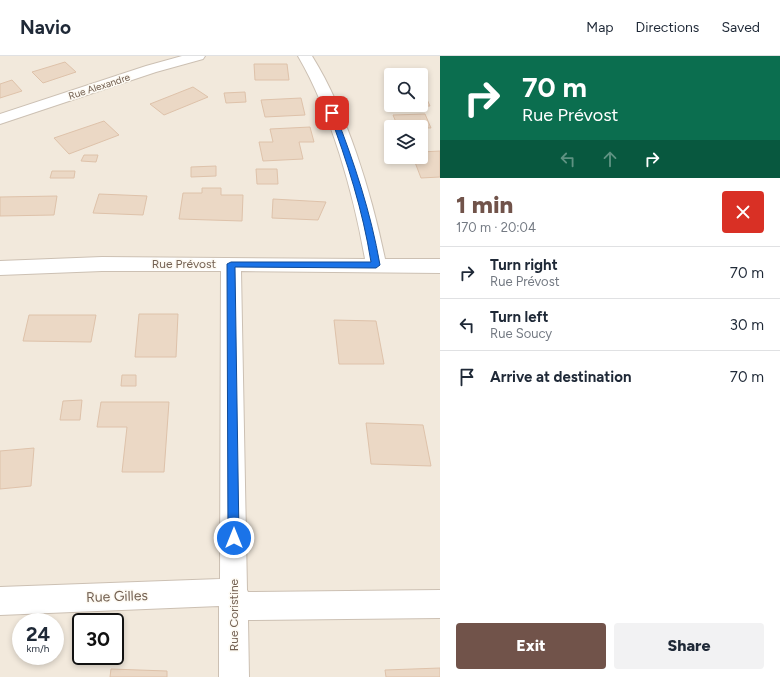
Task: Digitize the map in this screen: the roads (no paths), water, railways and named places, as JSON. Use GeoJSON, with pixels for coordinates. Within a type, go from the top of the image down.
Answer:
{"type":"FeatureCollection","features":[{"type":"Feature","properties":{"kind":"street","name":"Rue Alexandre"},"geometry":{"type":"LineString","coordinates":[[0,119],[150,69],[198,56]]}},
{"type":"Feature","properties":{"kind":"street"},"geometry":{"type":"LineString","coordinates":[[305,56],[327,99],[348,154],[371,238],[376,265]]}},
{"type":"Feature","properties":{"kind":"street","name":"Rue Prévost"},"geometry":{"type":"LineString","coordinates":[[0,268],[102,264],[440,266]]}},
{"type":"Feature","properties":{"kind":"street","name":"Rue Coristine"},"geometry":{"type":"LineString","coordinates":[[231,264],[234,677]]}},
{"type":"Feature","properties":{"kind":"street","name":"Rue Gilles"},"geometry":{"type":"LineString","coordinates":[[0,601],[234,599],[440,604]]}}]}
